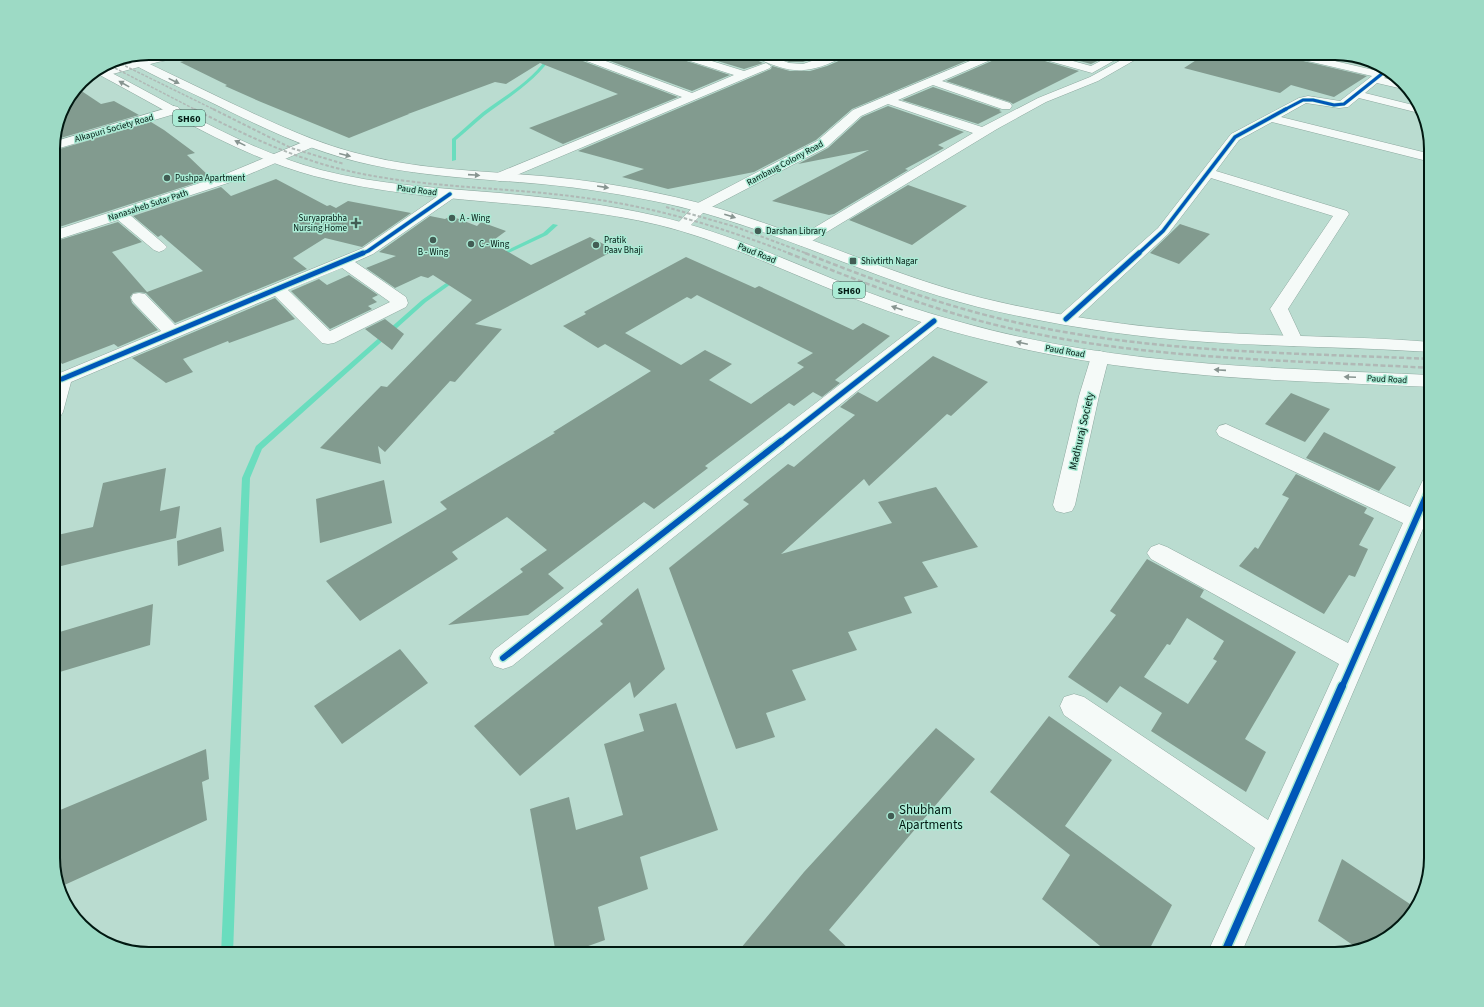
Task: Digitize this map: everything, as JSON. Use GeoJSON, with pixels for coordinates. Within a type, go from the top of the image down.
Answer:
{"type":"FeatureCollection","features":[{"type":"Feature","properties":{"kind":"street"},"geometry":{"type":"LineString","coordinates":[[109,70],[154,60]]}},
{"type":"Feature","properties":{"kind":"street"},"geometry":{"type":"LineString","coordinates":[[593,60],[693,97]]}},
{"type":"Feature","properties":{"kind":"street"},"geometry":{"type":"LineString","coordinates":[[697,60],[744,75]]}},
{"type":"Feature","properties":{"kind":"street"},"geometry":{"type":"LineString","coordinates":[[772,60],[788,66],[800,67],[811,66],[827,60]]}},
{"type":"Feature","properties":{"kind":"street","name":"Rambaug Colony Road"},"geometry":{"type":"LineString","coordinates":[[682,226],[701,207],[822,144],[857,113],[982,60]]}},
{"type":"Feature","properties":{"kind":"street"},"geometry":{"type":"LineString","coordinates":[[1057,60],[1092,70],[1112,60]]}},
{"type":"Feature","properties":{"kind":"street"},"geometry":{"type":"LineString","coordinates":[[802,241],[984,132],[1042,100],[1094,79],[1129,60]]}},
{"type":"Feature","properties":{"kind":"street"},"geometry":{"type":"LineString","coordinates":[[1316,60],[1381,75],[1392,81]]}},
{"type":"Feature","properties":{"kind":"street","name":"Paud Road"},"geometry":{"type":"LineString","coordinates":[[135,61],[308,144],[356,158],[407,168],[456,174],[592,185],[629,191],[701,207],[802,241],[886,273],[966,298],[1066,320],[1160,333],[1211,337],[1424,347]]}},
{"type":"Feature","properties":{"kind":"street"},"geometry":{"type":"LineString","coordinates":[[500,177],[766,66]]}},
{"type":"Feature","properties":{"kind":"street","name":"Paud Road"},"geometry":{"type":"LineString","coordinates":[[104,72],[174,110],[275,160],[346,179],[412,190],[558,202],[628,213],[682,226],[739,246],[871,299],[934,321],[1005,340],[1100,358],[1145,364],[1201,369],[1424,381]]}},
{"type":"Feature","properties":{"kind":"street"},"geometry":{"type":"LineString","coordinates":[[1066,320],[1163,231],[1235,137],[1303,100],[1312,99],[1338,106],[1344,104],[1381,75]]}},
{"type":"Feature","properties":{"kind":"street"},"geometry":{"type":"LineString","coordinates":[[932,81],[1006,106]]}},
{"type":"Feature","properties":{"kind":"street"},"geometry":{"type":"LineString","coordinates":[[1356,94],[1415,109]]}},
{"type":"Feature","properties":{"kind":"street"},"geometry":{"type":"LineString","coordinates":[[888,100],[984,132]]}},
{"type":"Feature","properties":{"kind":"street","name":"Alkapuri Society Road"},"geometry":{"type":"LineString","coordinates":[[60,144],[174,110]]}},
{"type":"Feature","properties":{"kind":"street"},"geometry":{"type":"LineString","coordinates":[[1270,118],[1424,156]]}},
{"type":"Feature","properties":{"kind":"street","name":"Nanasaheb Sutar Path"},"geometry":{"type":"LineString","coordinates":[[60,234],[226,179],[275,160],[308,144]]}},
{"type":"Feature","properties":{"kind":"street"},"geometry":{"type":"LineString","coordinates":[[1208,173],[1342,214],[1279,309],[1294,341]]}},
{"type":"Feature","properties":{"kind":"street"},"geometry":{"type":"LineString","coordinates":[[60,372],[172,333],[368,251],[450,194]]}},
{"type":"Feature","properties":{"kind":"street"},"geometry":{"type":"LineString","coordinates":[[120,214],[159,247]]}},
{"type":"Feature","properties":{"kind":"street"},"geometry":{"type":"LineString","coordinates":[[277,289],[328,339],[400,303],[400,301],[343,261]]}},
{"type":"Feature","properties":{"kind":"street"},"geometry":{"type":"LineString","coordinates":[[139,298],[172,333]]}},
{"type":"Feature","properties":{"kind":"street"},"geometry":{"type":"LineString","coordinates":[[502,658],[934,321]]}},
{"type":"Feature","properties":{"kind":"street","name":"Madhuraj Society"},"geometry":{"type":"LineString","coordinates":[[1064,505],[1089,396],[1100,358]]}},
{"type":"Feature","properties":{"kind":"street"},"geometry":{"type":"LineString","coordinates":[[1226,432],[1416,519]]}},
{"type":"Feature","properties":{"kind":"street"},"geometry":{"type":"LineString","coordinates":[[1227,947],[1424,501]]}},
{"type":"Feature","properties":{"kind":"street"},"geometry":{"type":"LineString","coordinates":[[1159,553],[1354,660]]}},
{"type":"Feature","properties":{"kind":"street"},"geometry":{"type":"LineString","coordinates":[[1074,706],[1273,842]]}},
{"type":"Feature","properties":{"kind":"building"},"geometry":{"type":"Polygon","coordinates":[[[188,60],[580,60],[678,97],[563,144],[529,128],[618,94],[540,63],[506,84],[495,82],[408,114],[349,138],[225,86],[227,85],[180,62],[188,60]]]}},
{"type":"Feature","properties":{"kind":"building"},"geometry":{"type":"Polygon","coordinates":[[[607,60],[683,60],[730,75],[692,91],[607,60]]]}},
{"type":"Feature","properties":{"kind":"building"},"geometry":{"type":"Polygon","coordinates":[[[714,60],[757,60],[763,63],[744,69],[714,60]]]}},
{"type":"Feature","properties":{"kind":"building"},"geometry":{"type":"Polygon","coordinates":[[[784,60],[809,60],[803,62],[789,62],[784,60]]]}},
{"type":"Feature","properties":{"kind":"building"},"geometry":{"type":"Polygon","coordinates":[[[841,60],[968,60],[852,109],[816,140],[754,172],[668,189],[622,177],[644,169],[578,151],[771,69],[772,66],[790,71],[810,71],[841,60]]]}},
{"type":"Feature","properties":{"kind":"building"},"geometry":{"type":"Polygon","coordinates":[[[994,60],[1042,60],[1079,71],[1013,104],[946,81],[994,60]]]}},
{"type":"Feature","properties":{"kind":"building"},"geometry":{"type":"Polygon","coordinates":[[[1076,60],[1099,60],[1091,64],[1076,60]]]}},
{"type":"Feature","properties":{"kind":"building"},"geometry":{"type":"Polygon","coordinates":[[[1196,60],[1299,60],[1367,76],[1334,97],[1291,85],[1280,93],[1184,68],[1196,60]]]}},
{"type":"Feature","properties":{"kind":"building"},"geometry":{"type":"Polygon","coordinates":[[[1340,60],[1358,63],[1369,67],[1340,60]]]}},
{"type":"Feature","properties":{"kind":"building"},"geometry":{"type":"Polygon","coordinates":[[[933,87],[1001,110],[999,111],[1002,112],[978,124],[902,100],[933,87]]]}},
{"type":"Feature","properties":{"kind":"building"},"geometry":{"type":"Polygon","coordinates":[[[81,91],[101,104],[114,101],[139,115],[61,138],[69,109],[81,91]]]}},
{"type":"Feature","properties":{"kind":"building"},"geometry":{"type":"Polygon","coordinates":[[[888,106],[964,132],[938,145],[944,148],[905,169],[908,170],[834,214],[829,215],[772,201],[869,150],[798,164],[828,148],[862,117],[888,106]]]}},
{"type":"Feature","properties":{"kind":"building"},"geometry":{"type":"Polygon","coordinates":[[[151,122],[195,153],[187,155],[211,178],[60,227],[60,149],[151,122]]]}},
{"type":"Feature","properties":{"kind":"building"},"geometry":{"type":"Polygon","coordinates":[[[276,179],[327,206],[330,205],[336,208],[348,201],[411,213],[362,247],[325,238],[293,258],[307,269],[175,323],[146,293],[133,293],[130,297],[132,303],[158,330],[118,347],[114,344],[62,364],[60,361],[60,240],[118,222],[142,242],[112,252],[147,292],[203,271],[161,235],[158,237],[133,216],[221,187],[231,196],[276,179]]]}},
{"type":"Feature","properties":{"kind":"building"},"geometry":{"type":"Polygon","coordinates":[[[908,185],[967,206],[912,245],[849,220],[908,185]]]}},
{"type":"Feature","properties":{"kind":"building"},"geometry":{"type":"Polygon","coordinates":[[[430,216],[445,219],[451,216],[477,226],[481,222],[506,231],[491,242],[531,265],[590,237],[615,250],[475,324],[502,329],[455,382],[450,381],[385,452],[378,446],[381,464],[320,448],[381,386],[387,387],[472,300],[433,275],[428,278],[421,276],[395,288],[366,268],[396,256],[379,252],[430,216]]]}},
{"type":"Feature","properties":{"kind":"building"},"geometry":{"type":"Polygon","coordinates":[[[1180,224],[1210,234],[1179,264],[1150,253],[1180,224]]]}},
{"type":"Feature","properties":{"kind":"building"},"geometry":{"type":"Polygon","coordinates":[[[686,257],[755,288],[759,286],[853,330],[863,323],[890,336],[835,380],[840,383],[822,397],[813,392],[794,406],[789,403],[705,466],[708,468],[654,509],[644,502],[548,574],[564,588],[528,615],[448,625],[523,572],[520,569],[547,550],[507,517],[452,552],[458,559],[360,621],[326,581],[447,509],[440,502],[555,433],[553,432],[651,371],[605,344],[598,348],[563,326],[586,314],[584,312],[686,257]],[[697,295],[691,299],[687,297],[625,333],[681,365],[705,350],[732,364],[709,380],[751,404],[804,367],[797,363],[813,353],[697,295]]]}},
{"type":"Feature","properties":{"kind":"building"},"geometry":{"type":"Polygon","coordinates":[[[349,275],[378,295],[372,298],[377,302],[368,306],[372,309],[330,329],[291,291],[319,279],[327,285],[349,275]]]}},
{"type":"Feature","properties":{"kind":"building"},"geometry":{"type":"Polygon","coordinates":[[[275,298],[295,319],[229,343],[228,341],[183,359],[193,372],[166,383],[132,358],[275,298]]]}},
{"type":"Feature","properties":{"kind":"building"},"geometry":{"type":"Polygon","coordinates":[[[385,319],[404,334],[392,350],[365,329],[385,319]]]}},
{"type":"Feature","properties":{"kind":"building"},"geometry":{"type":"Polygon","coordinates":[[[933,356],[988,382],[951,416],[947,414],[869,486],[864,479],[781,554],[892,523],[878,502],[936,487],[978,547],[922,562],[938,587],[904,597],[912,613],[848,632],[857,650],[792,670],[806,700],[766,713],[775,737],[736,749],[669,568],[749,504],[743,500],[788,464],[794,467],[855,415],[840,407],[858,392],[877,402],[933,356]]]}},
{"type":"Feature","properties":{"kind":"building"},"geometry":{"type":"Polygon","coordinates":[[[1291,393],[1330,409],[1305,442],[1265,424],[1291,393]]]}},
{"type":"Feature","properties":{"kind":"building"},"geometry":{"type":"Polygon","coordinates":[[[1324,432],[1396,467],[1379,491],[1306,458],[1324,432]]]}},
{"type":"Feature","properties":{"kind":"building"},"geometry":{"type":"Polygon","coordinates":[[[166,468],[160,511],[180,506],[176,538],[60,566],[60,534],[93,527],[103,483],[166,468]]]}},
{"type":"Feature","properties":{"kind":"building"},"geometry":{"type":"Polygon","coordinates":[[[1296,474],[1367,508],[1364,513],[1374,518],[1359,545],[1368,549],[1355,577],[1349,575],[1324,614],[1239,566],[1255,547],[1258,549],[1289,498],[1282,495],[1296,474]]]}},
{"type":"Feature","properties":{"kind":"building"},"geometry":{"type":"Polygon","coordinates":[[[384,480],[392,523],[320,543],[316,499],[384,480]]]}},
{"type":"Feature","properties":{"kind":"building"},"geometry":{"type":"Polygon","coordinates":[[[221,527],[224,551],[178,566],[177,541],[221,527]]]}},
{"type":"Feature","properties":{"kind":"building"},"geometry":{"type":"Polygon","coordinates":[[[1147,559],[1204,590],[1200,597],[1296,652],[1245,739],[1266,752],[1246,792],[1151,731],[1162,713],[1120,686],[1107,703],[1068,677],[1116,615],[1110,611],[1147,559]],[[1187,618],[1170,645],[1167,644],[1144,677],[1188,704],[1217,661],[1213,659],[1224,641],[1187,618]]]}},
{"type":"Feature","properties":{"kind":"building"},"geometry":{"type":"Polygon","coordinates":[[[638,588],[665,669],[634,698],[630,682],[520,776],[474,726],[603,624],[600,621],[638,588]]]}},
{"type":"Feature","properties":{"kind":"building"},"geometry":{"type":"Polygon","coordinates":[[[153,604],[150,645],[60,672],[60,632],[153,604]]]}},
{"type":"Feature","properties":{"kind":"building"},"geometry":{"type":"Polygon","coordinates":[[[400,649],[428,683],[342,744],[314,706],[400,649]]]}},
{"type":"Feature","properties":{"kind":"building"},"geometry":{"type":"Polygon","coordinates":[[[676,703],[718,830],[640,857],[648,889],[598,907],[605,940],[586,947],[555,947],[530,809],[569,797],[576,830],[623,815],[604,744],[644,731],[639,714],[676,703]]]}},
{"type":"Feature","properties":{"kind":"building"},"geometry":{"type":"Polygon","coordinates":[[[1049,716],[1112,760],[1065,826],[1172,905],[1151,947],[1101,947],[1042,899],[1070,855],[990,792],[1049,716]]]}},
{"type":"Feature","properties":{"kind":"building","name":"Shubham Apartments"},"geometry":{"type":"Polygon","coordinates":[[[936,728],[975,759],[829,930],[847,947],[742,947],[804,872],[936,728]]]}},
{"type":"Feature","properties":{"kind":"building"},"geometry":{"type":"Polygon","coordinates":[[[206,749],[209,779],[202,782],[207,820],[64,885],[60,864],[60,810],[206,749]]]}},
{"type":"Feature","properties":{"kind":"building"},"geometry":{"type":"Polygon","coordinates":[[[1342,859],[1411,905],[1398,921],[1389,929],[1369,940],[1353,945],[1318,921],[1342,859]]]}},
{"type":"Feature","properties":{"kind":"waterway"},"geometry":{"type":"LineString","coordinates":[[454,160],[454,140],[481,116],[532,77],[548,60]]}},
{"type":"Feature","properties":{"kind":"waterway"},"geometry":{"type":"LineString","coordinates":[[498,256],[545,234],[555,225]]}},
{"type":"Feature","properties":{"kind":"waterway"},"geometry":{"type":"LineString","coordinates":[[227,947],[246,478],[259,448],[424,301],[456,278]]}},
{"type":"Feature","properties":{"kind":"railway"},"geometry":{"type":"LineString","coordinates":[[122,64],[215,110]]}},
{"type":"Feature","properties":{"kind":"railway"},"geometry":{"type":"LineString","coordinates":[[114,68],[196,110]]}},
{"type":"Feature","properties":{"kind":"railway"},"geometry":{"type":"LineString","coordinates":[[196,110],[272,146],[332,167],[409,181],[578,197],[633,206],[713,226],[791,254]]}},
{"type":"Feature","properties":{"kind":"railway"},"geometry":{"type":"LineString","coordinates":[[215,110],[291,148],[344,164]]}},
{"type":"Feature","properties":{"kind":"railway"},"geometry":{"type":"LineString","coordinates":[[666,207],[736,227],[808,254]]}},
{"type":"Feature","properties":{"kind":"railway"},"geometry":{"type":"LineString","coordinates":[[788,253],[899,296],[927,305],[984,322],[1065,339],[1169,353],[1424,368]]}},
{"type":"Feature","properties":{"kind":"railway"},"geometry":{"type":"LineString","coordinates":[[805,253],[887,284],[943,303],[999,319],[1078,334],[1128,341],[1229,350],[1424,359]]}},
{"type":"Feature","properties":{"kind":"cycle path"},"geometry":{"type":"LineString","coordinates":[[1066,319],[1163,231],[1235,137],[1303,100],[1308,99],[1334,105],[1344,104],[1382,73]]}},
{"type":"Feature","properties":{"kind":"cycle path"},"geometry":{"type":"LineString","coordinates":[[62,379],[368,251],[450,194]]}},
{"type":"Feature","properties":{"kind":"cycle path"},"geometry":{"type":"LineString","coordinates":[[503,658],[934,321]]}},
{"type":"Feature","properties":{"kind":"cycle path"},"geometry":{"type":"LineString","coordinates":[[1227,947],[1424,501]]}},
{"type":"Feature","properties":{"kind":"place","name":"Pushpa Apartment"},"geometry":{"type":"Point","coordinates":[167,178]}},
{"type":"Feature","properties":{"kind":"place","name":"A - Wing"},"geometry":{"type":"Point","coordinates":[452,218]}},
{"type":"Feature","properties":{"kind":"place","name":"Suryaprabha Nursing Home"},"geometry":{"type":"Point","coordinates":[356,223]}},
{"type":"Feature","properties":{"kind":"place","name":"Darshan Library"},"geometry":{"type":"Point","coordinates":[758,231]}},
{"type":"Feature","properties":{"kind":"place","name":"B - Wing"},"geometry":{"type":"Point","coordinates":[433,240]}},
{"type":"Feature","properties":{"kind":"place","name":"C - Wing"},"geometry":{"type":"Point","coordinates":[471,244]}},
{"type":"Feature","properties":{"kind":"place","name":"Pratik Paav Bhaji"},"geometry":{"type":"Point","coordinates":[596,245]}},
{"type":"Feature","properties":{"kind":"place","name":"Shivtirth Nagar"},"geometry":{"type":"Point","coordinates":[853,261]}},
{"type":"Feature","properties":{"kind":"place","name":"Shubham Apartments"},"geometry":{"type":"Point","coordinates":[891,816]}}]}
